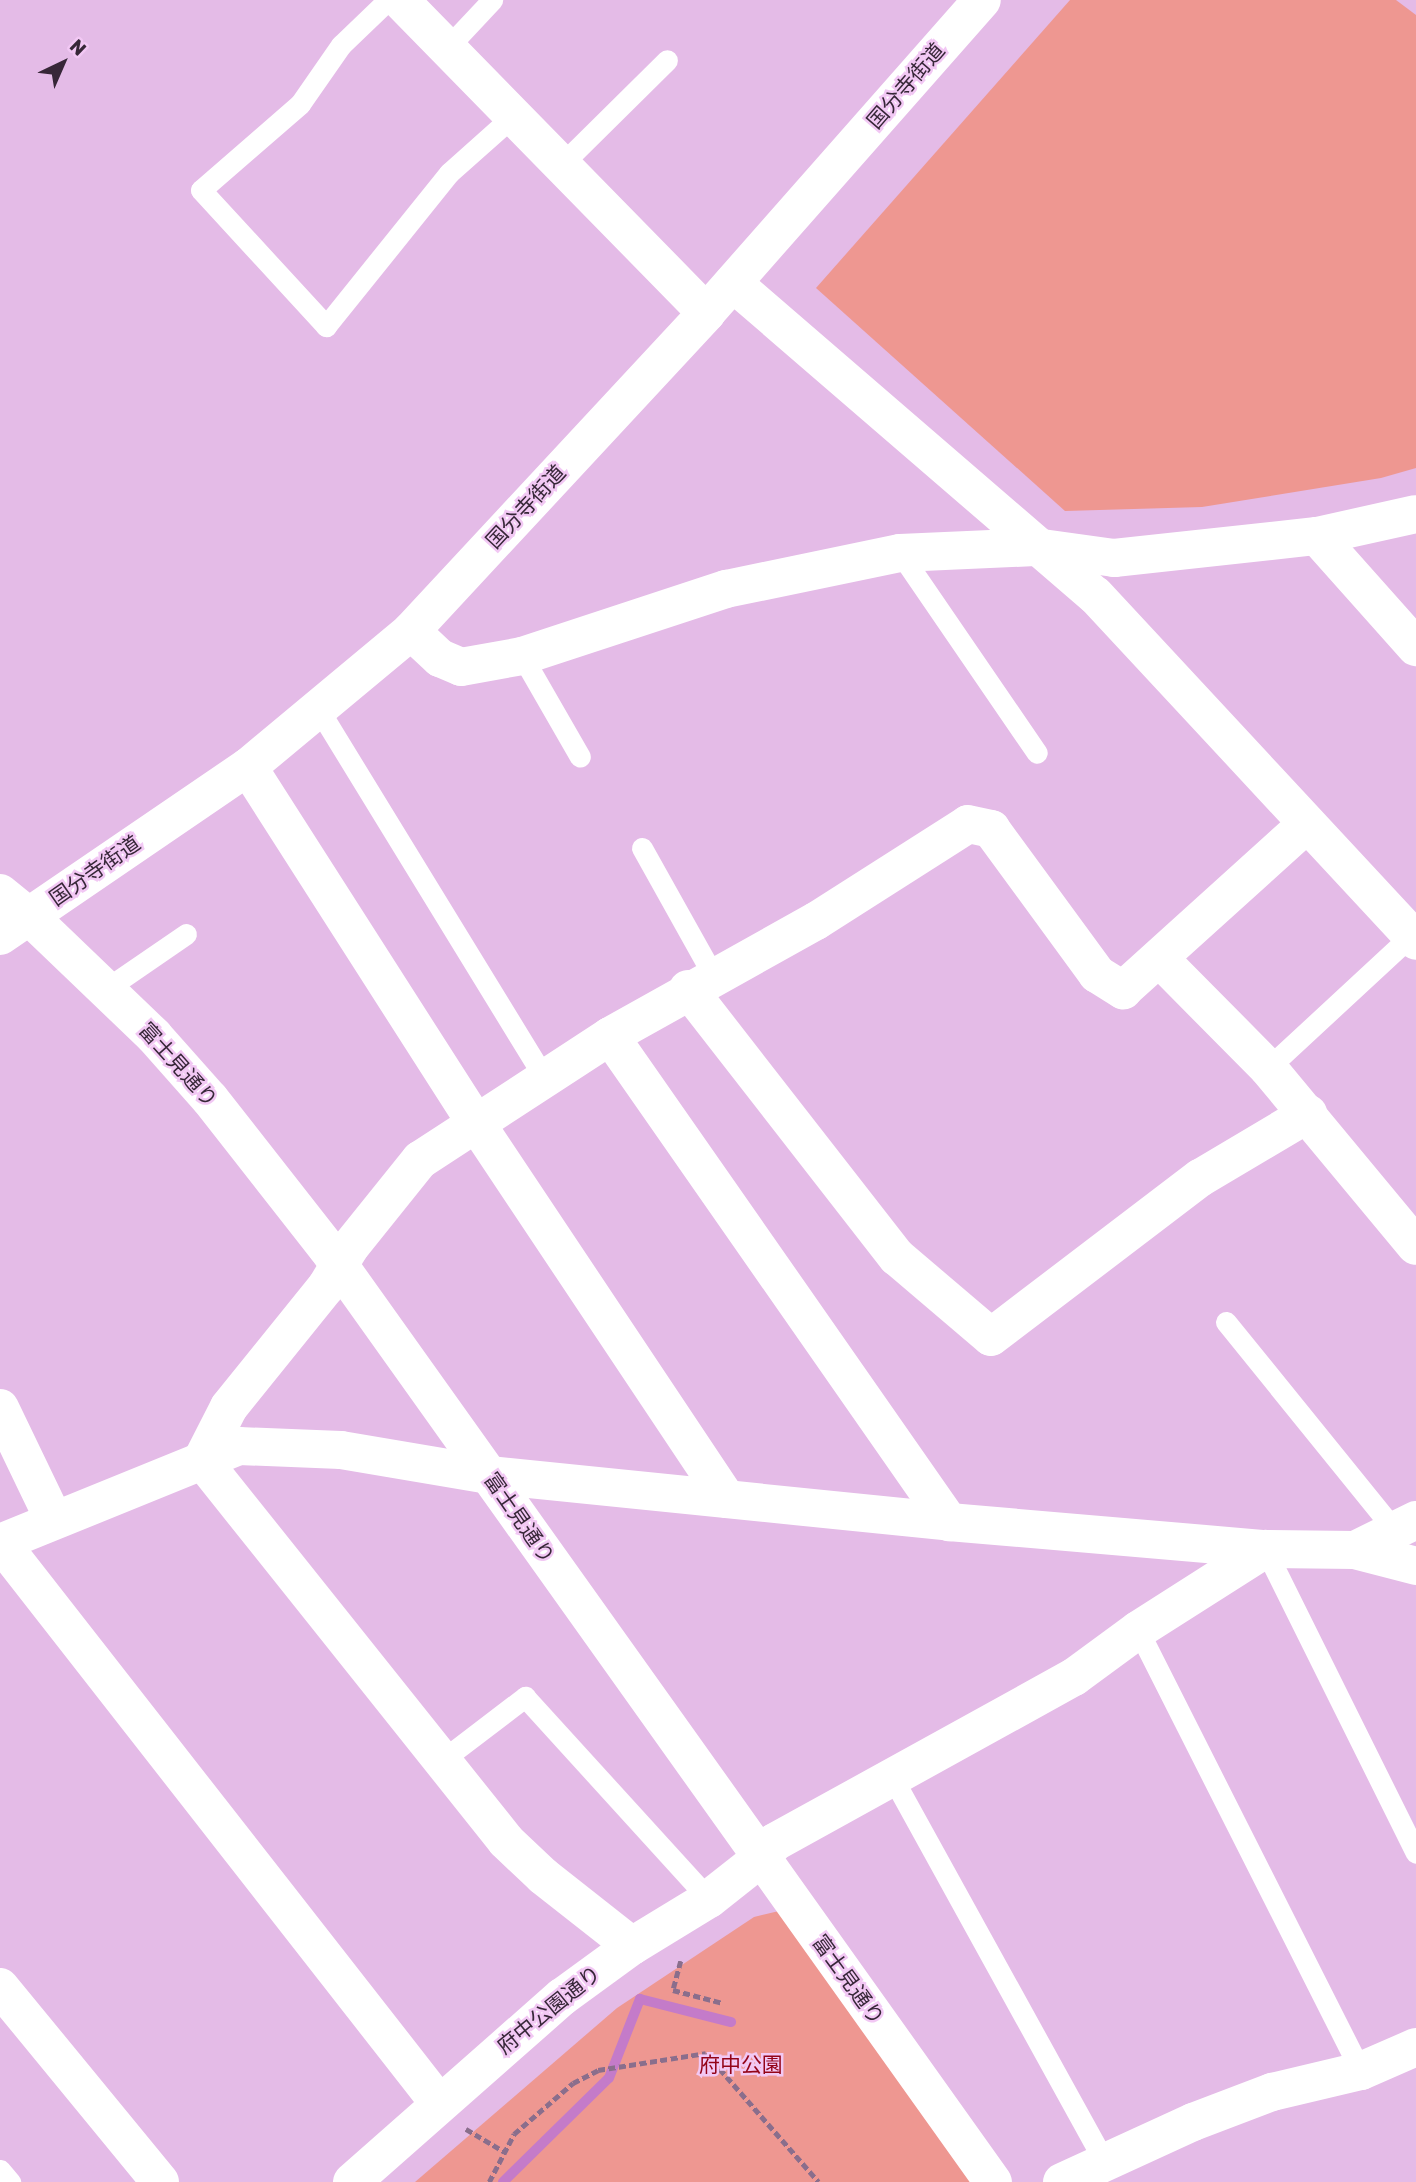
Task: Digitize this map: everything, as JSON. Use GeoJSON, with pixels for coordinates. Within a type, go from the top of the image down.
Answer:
{"type":"FeatureCollection","features":[{"type":"Feature","properties":{"kind":"street"},"geometry":{"type":"LineString","coordinates":[[400,0],[706,313]]}},
{"type":"Feature","properties":{"kind":"street","name":"国分寺街道"},"geometry":{"type":"LineString","coordinates":[[15,926],[248,766],[319,710],[411,631],[706,313],[982,0]]}},
{"type":"Feature","properties":{"kind":"street"},"geometry":{"type":"LineString","coordinates":[[733,283],[1035,547],[1095,595],[1414,936]]}},
{"type":"Feature","properties":{"kind":"street"},"geometry":{"type":"LineString","coordinates":[[411,631],[440,658],[461,667],[522,656],[726,589],[900,553],[1035,547],[1114,558],[1317,536],[1416,514]]}},
{"type":"Feature","properties":{"kind":"street"},"geometry":{"type":"LineString","coordinates":[[1317,536],[1416,647]]}},
{"type":"Feature","properties":{"kind":"street"},"geometry":{"type":"LineString","coordinates":[[248,766],[476,1123],[727,1499]]}},
{"type":"Feature","properties":{"kind":"street"},"geometry":{"type":"LineString","coordinates":[[202,1460],[229,1407],[420,1160],[610,1035],[700,982],[816,921],[968,824],[991,829],[1097,974],[1123,990],[1307,824]]}},
{"type":"Feature","properties":{"kind":"street","name":"富士見通り"},"geometry":{"type":"LineString","coordinates":[[0,893],[15,926],[106,989],[210,1099],[340,1265],[993,2182]]}},
{"type":"Feature","properties":{"kind":"street"},"geometry":{"type":"LineString","coordinates":[[1160,959],[1268,1068],[1416,1246]]}},
{"type":"Feature","properties":{"kind":"street"},"geometry":{"type":"LineString","coordinates":[[700,982],[897,1257],[991,1337],[1200,1178],[1308,1114]]}},
{"type":"Feature","properties":{"kind":"street"},"geometry":{"type":"LineString","coordinates":[[610,1035],[949,1522]]}},
{"type":"Feature","properties":{"kind":"street"},"geometry":{"type":"LineString","coordinates":[[0,1408],[54,1520]]}},
{"type":"Feature","properties":{"kind":"street"},"geometry":{"type":"LineString","coordinates":[[448,2113],[1,1543],[239,1446],[312,1448],[489,1475],[949,1522],[1265,1549],[1355,1550],[1416,1566]]}},
{"type":"Feature","properties":{"kind":"street"},"geometry":{"type":"LineString","coordinates":[[202,1460],[506,1841],[543,1876],[632,1946]]}},
{"type":"Feature","properties":{"kind":"street"},"geometry":{"type":"LineString","coordinates":[[1355,1550],[1405,1526]]}},
{"type":"Feature","properties":{"kind":"street","name":"府中公園通り"},"geometry":{"type":"LineString","coordinates":[[352,2182],[448,2113],[632,1946],[709,1899],[761,1858],[775,1842],[891,1775],[1074,1677],[1138,1630],[1265,1549]]}},
{"type":"Feature","properties":{"kind":"street"},"geometry":{"type":"LineString","coordinates":[[0,1987],[160,2182]]}},
{"type":"Feature","properties":{"kind":"street"},"geometry":{"type":"LineString","coordinates":[[1062,2182],[1104,2161],[1272,2092],[1362,2071],[1416,2048]]}},
{"type":"Feature","properties":{"kind":"lane"},"geometry":{"type":"LineString","coordinates":[[388,0],[341,45],[300,104],[201,190],[326,326],[449,173],[514,115]]}},
{"type":"Feature","properties":{"kind":"lane"},"geometry":{"type":"LineString","coordinates":[[447,48],[492,0]]}},
{"type":"Feature","properties":{"kind":"lane"},"geometry":{"type":"LineString","coordinates":[[561,165],[667,60]]}},
{"type":"Feature","properties":{"kind":"lane"},"geometry":{"type":"LineString","coordinates":[[900,553],[1037,753]]}},
{"type":"Feature","properties":{"kind":"lane"},"geometry":{"type":"LineString","coordinates":[[522,656],[580,757]]}},
{"type":"Feature","properties":{"kind":"lane"},"geometry":{"type":"LineString","coordinates":[[319,710],[544,1077]]}},
{"type":"Feature","properties":{"kind":"lane"},"geometry":{"type":"LineString","coordinates":[[642,848],[700,982]]}},
{"type":"Feature","properties":{"kind":"lane"},"geometry":{"type":"LineString","coordinates":[[106,989],[186,934]]}},
{"type":"Feature","properties":{"kind":"lane"},"geometry":{"type":"LineString","coordinates":[[1268,1068],[1414,936]]}},
{"type":"Feature","properties":{"kind":"lane"},"geometry":{"type":"LineString","coordinates":[[1226,1322],[1405,1526]]}},
{"type":"Feature","properties":{"kind":"lane"},"geometry":{"type":"LineString","coordinates":[[1265,1549],[1416,1853]]}},
{"type":"Feature","properties":{"kind":"lane"},"geometry":{"type":"LineString","coordinates":[[1138,1630],[1362,2071]]}},
{"type":"Feature","properties":{"kind":"lane"},"geometry":{"type":"LineString","coordinates":[[442,1762],[525,1697],[709,1899]]}},
{"type":"Feature","properties":{"kind":"lane"},"geometry":{"type":"LineString","coordinates":[[891,1775],[1104,2161]]}},
{"type":"Feature","properties":{"kind":"lane"},"geometry":{"type":"LineString","coordinates":[[0,2170],[10,2182]]}},
{"type":"Feature","properties":{"kind":"path"},"geometry":{"type":"LineString","coordinates":[[682,1957],[673,1990],[723,2003]]}},
{"type":"Feature","properties":{"kind":"path"},"geometry":{"type":"LineString","coordinates":[[489,2182],[514,2134],[573,2083],[598,2070],[706,2053],[819,2182]]}},
{"type":"Feature","properties":{"kind":"path"},"geometry":{"type":"LineString","coordinates":[[448,2113],[505,2152]]}},
{"type":"Feature","properties":{"kind":"green space"},"geometry":{"type":"Polygon","coordinates":[[[1070,0],[1396,0],[1416,15],[1416,468],[1381,478],[1202,507],[1065,511],[816,288],[1070,0]]]}},
{"type":"Feature","properties":{"kind":"green space","name":"府中公園"},"geometry":{"type":"Polygon","coordinates":[[[779,1911],[974,2182],[415,2182],[617,2008],[754,1917],[779,1911]]]}},
{"type":"Feature","properties":{"kind":"waterway"},"geometry":{"type":"LineString","coordinates":[[503,2182],[609,2078],[640,1999],[731,2022]]}}]}
